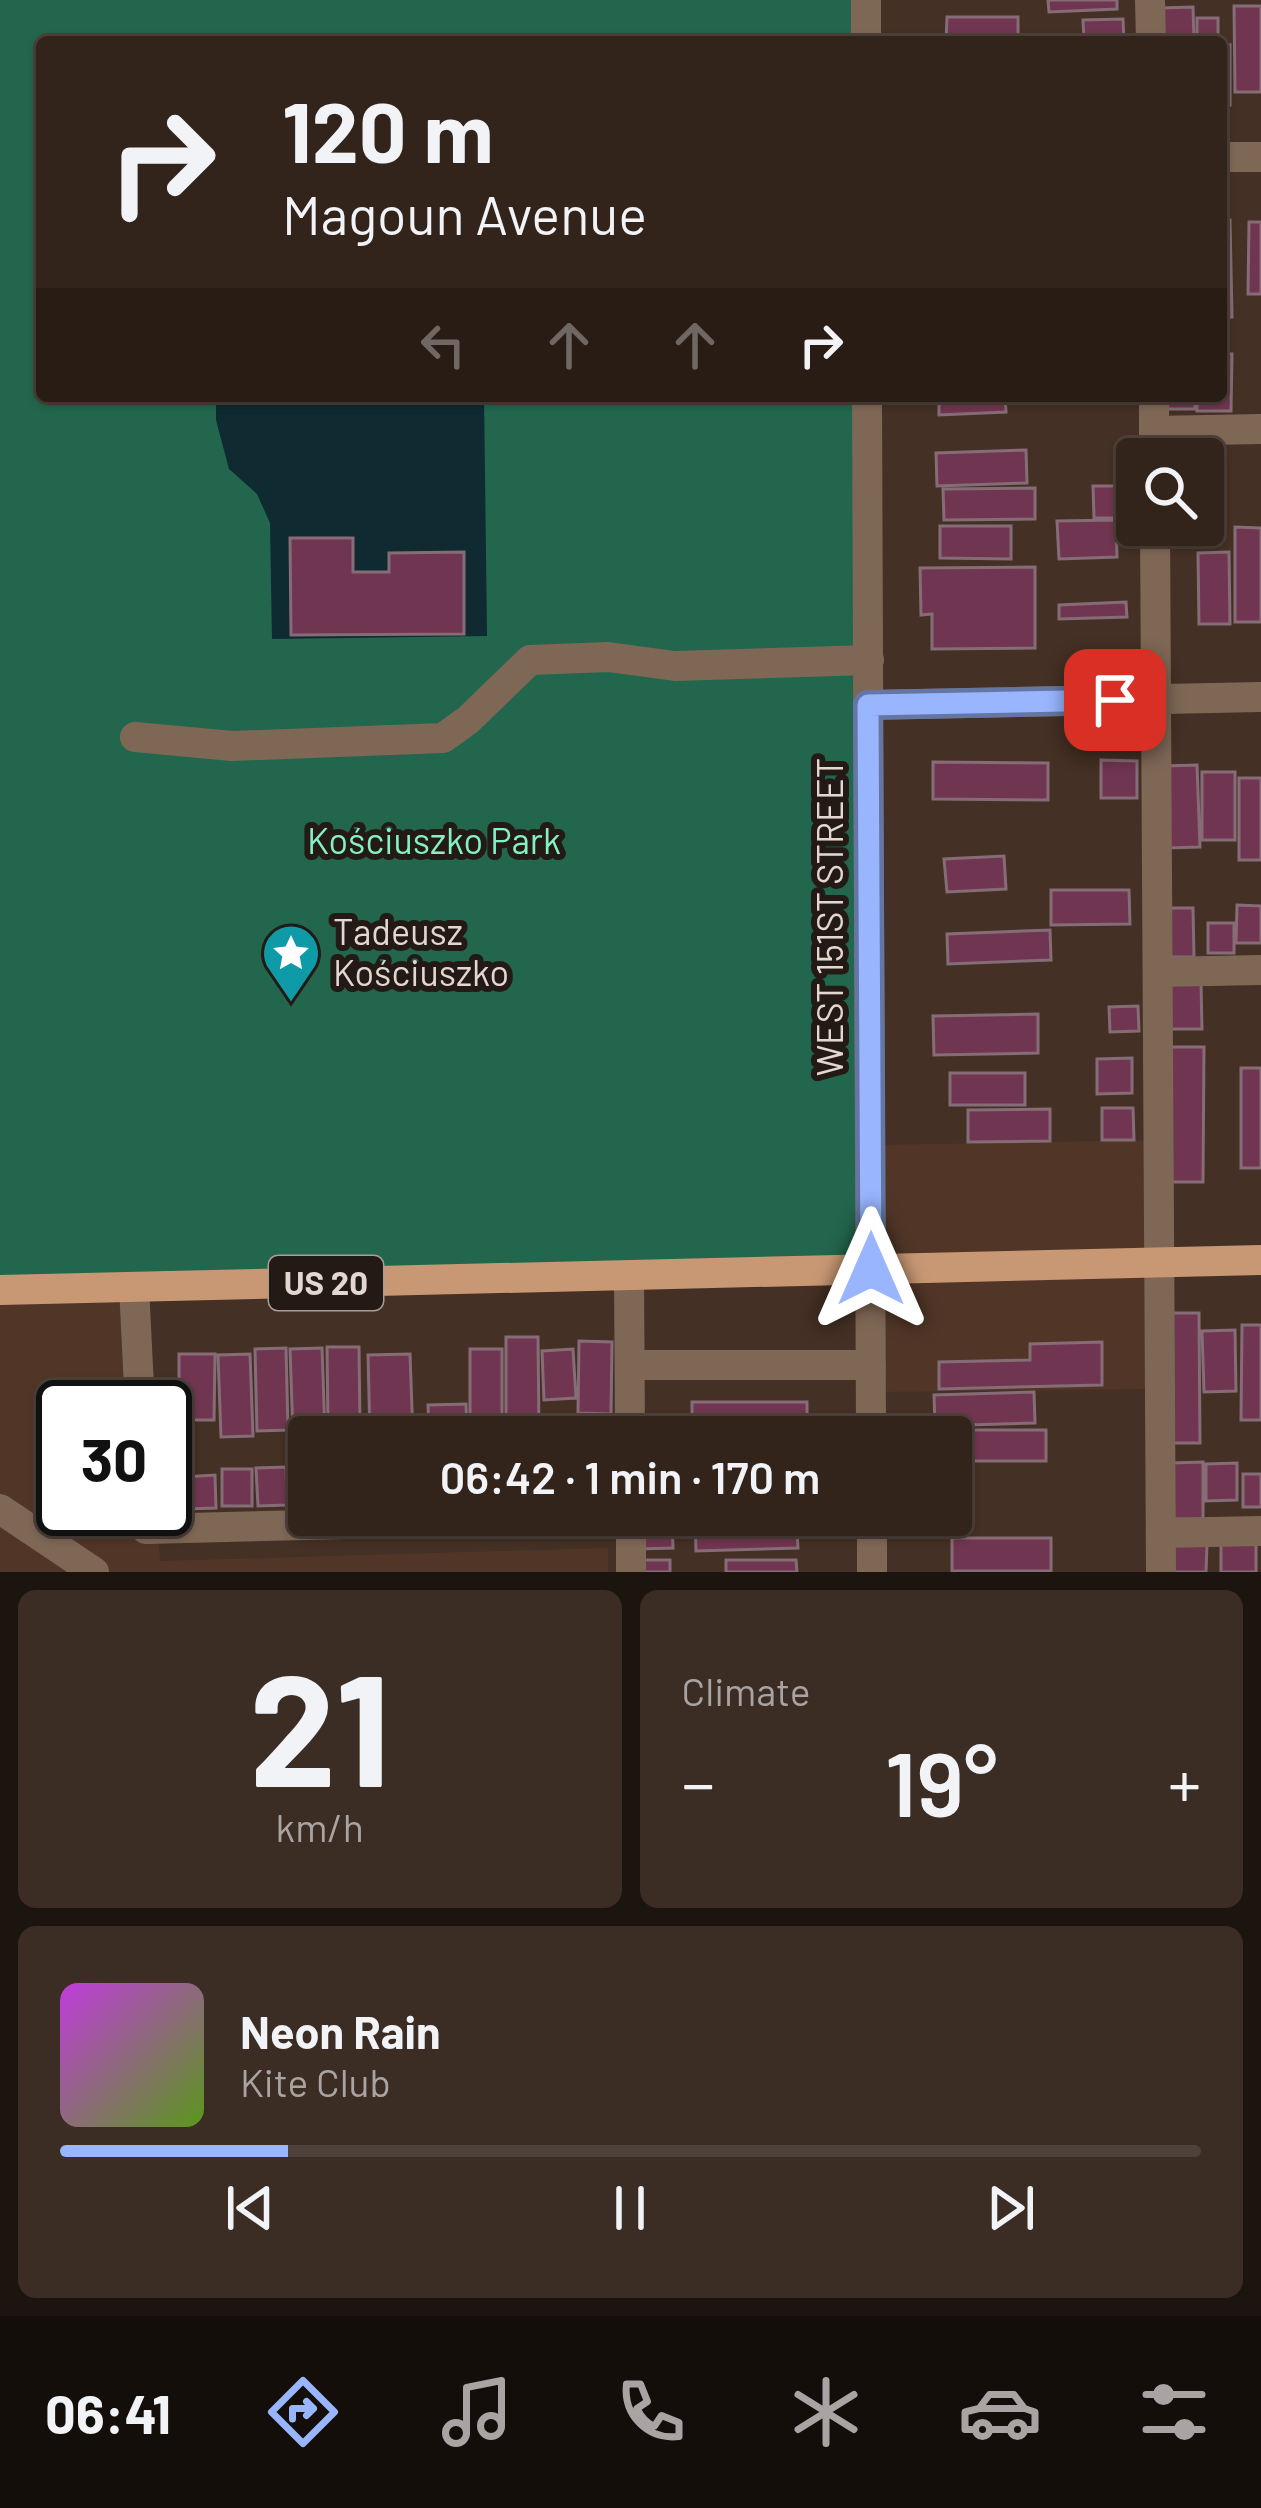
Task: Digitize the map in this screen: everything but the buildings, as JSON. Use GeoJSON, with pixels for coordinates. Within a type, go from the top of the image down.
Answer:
{"type":"FeatureCollection","features":[{"type":"Feature","properties":{"kind":"main road","name":"US 20"},"geometry":{"type":"LineString","coordinates":[[0,1290],[1261,1260]]}},
{"type":"Feature","properties":{"kind":"street"},"geometry":{"type":"LineString","coordinates":[[866,0],[866,36]]}},
{"type":"Feature","properties":{"kind":"street"},"geometry":{"type":"LineString","coordinates":[[1150,0],[1150,36]]}},
{"type":"Feature","properties":{"kind":"street"},"geometry":{"type":"LineString","coordinates":[[1227,158],[1261,157]]}},
{"type":"Feature","properties":{"kind":"street","name":"WEST 151ST STREET"},"geometry":{"type":"LineString","coordinates":[[867,402],[871,1416]]}},
{"type":"Feature","properties":{"kind":"street"},"geometry":{"type":"LineString","coordinates":[[1154,402],[1154,438]]}},
{"type":"Feature","properties":{"kind":"street"},"geometry":{"type":"LineString","coordinates":[[1201,438],[1261,429]]}},
{"type":"Feature","properties":{"kind":"street"},"geometry":{"type":"LineString","coordinates":[[1155,546],[1161,1572]]}},
{"type":"Feature","properties":{"kind":"street"},"geometry":{"type":"LineString","coordinates":[[135,737],[232,746],[443,738],[530,660],[608,657],[675,666],[868,660]]}},
{"type":"Feature","properties":{"kind":"street"},"geometry":{"type":"LineString","coordinates":[[868,705],[1261,697]]}},
{"type":"Feature","properties":{"kind":"street"},"geometry":{"type":"LineString","coordinates":[[1158,972],[1261,970]]}},
{"type":"Feature","properties":{"kind":"street"},"geometry":{"type":"LineString","coordinates":[[629,1275],[630,1416]]}},
{"type":"Feature","properties":{"kind":"street"},"geometry":{"type":"LineString","coordinates":[[134,1288],[139,1380]]}},
{"type":"Feature","properties":{"kind":"street"},"geometry":{"type":"LineString","coordinates":[[630,1365],[871,1365]]}},
{"type":"Feature","properties":{"kind":"street"},"geometry":{"type":"LineString","coordinates":[[0,1509],[94,1572]]}},
{"type":"Feature","properties":{"kind":"street"},"geometry":{"type":"LineString","coordinates":[[192,1528],[288,1525]]}},
{"type":"Feature","properties":{"kind":"street"},"geometry":{"type":"LineString","coordinates":[[1161,1533],[1261,1531]]}},
{"type":"Feature","properties":{"kind":"street"},"geometry":{"type":"LineString","coordinates":[[631,1536],[631,1572]]}},
{"type":"Feature","properties":{"kind":"street"},"geometry":{"type":"LineString","coordinates":[[872,1536],[872,1572]]}},
{"type":"Feature","properties":{"kind":"shaded area"},"geometry":{"type":"Polygon","coordinates":[[[1155,1140],[1155,1260],[874,1267],[873,1145],[1155,1140]]]}},
{"type":"Feature","properties":{"kind":"shaded area"},"geometry":{"type":"Polygon","coordinates":[[[1154,1265],[1155,1389],[874,1392],[874,1274],[1154,1265]]]}},
{"type":"Feature","properties":{"kind":"shaded area"},"geometry":{"type":"Polygon","coordinates":[[[147,1293],[151,1380],[36,1380],[36,1536],[159,1536],[160,1561],[608,1548],[608,1572],[0,1572],[0,1295],[147,1293]]]}},
{"type":"Feature","properties":{"kind":"green space","name":"Kościuszko Park"},"geometry":{"type":"Polygon","coordinates":[[[0,0],[866,0],[866,36],[36,36],[36,402],[867,402],[871,1269],[0,1292],[0,0]]]}},
{"type":"Feature","properties":{"kind":"water"},"geometry":{"type":"Polygon","coordinates":[[[216,402],[484,402],[487,636],[272,639],[270,523],[257,494],[229,469],[216,402]]]}},
{"type":"Feature","properties":{"kind":"place","name":"Tadeusz Kościuszko"},"geometry":{"type":"Point","coordinates":[291,1004]}},
{"type":"Feature","properties":{"kind":"route"},"geometry":{"type":"LineString","coordinates":[[871,1269],[868,705],[1115,700]]}}]}
